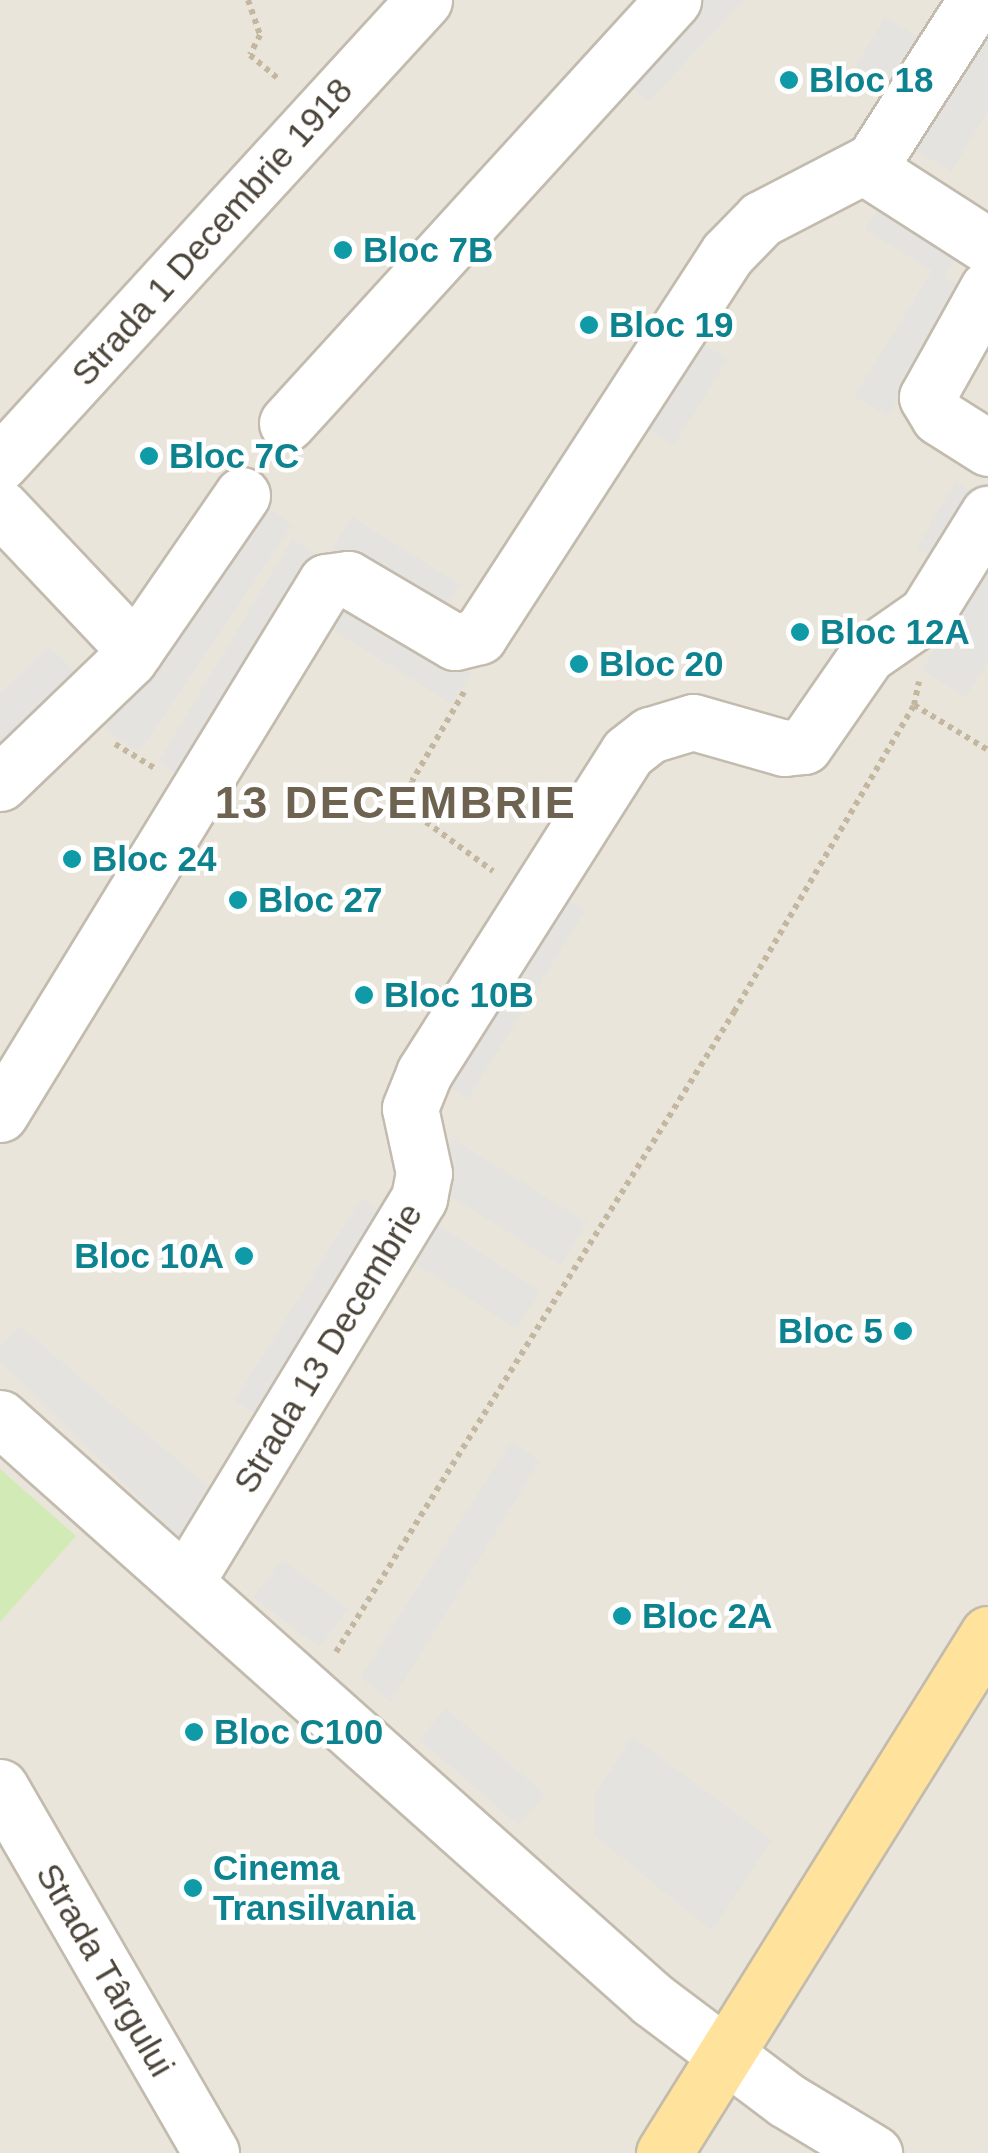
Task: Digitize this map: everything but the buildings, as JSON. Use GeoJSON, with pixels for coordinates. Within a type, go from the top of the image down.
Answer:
{"type":"FeatureCollection","features":[{"type":"Feature","properties":{"kind":"main road"},"geometry":{"type":"LineString","coordinates":[[664,2153],[988,1634]]}},
{"type":"Feature","properties":{"kind":"street","name":"Strada 1 Decembrie 1918"},"geometry":{"type":"LineString","coordinates":[[0,463],[424,0]]}},
{"type":"Feature","properties":{"kind":"street"},"geometry":{"type":"LineString","coordinates":[[287,423],[674,0]]}},
{"type":"Feature","properties":{"kind":"street"},"geometry":{"type":"LineString","coordinates":[[0,1114],[333,576],[448,639],[472,641],[736,244],[761,219],[865,167],[886,144],[976,0]]}},
{"type":"Feature","properties":{"kind":"street"},"geometry":{"type":"LineString","coordinates":[[865,167],[988,246]]}},
{"type":"Feature","properties":{"kind":"street"},"geometry":{"type":"LineString","coordinates":[[988,288],[927,397],[939,417],[988,448]]}},
{"type":"Feature","properties":{"kind":"street"},"geometry":{"type":"LineString","coordinates":[[0,782],[72,717],[135,650],[242,495]]}},
{"type":"Feature","properties":{"kind":"street"},"geometry":{"type":"LineString","coordinates":[[0,506],[135,650]]}},
{"type":"Feature","properties":{"kind":"street","name":"Strada 13 Decembrie"},"geometry":{"type":"LineString","coordinates":[[185,1583],[419,1198],[424,1173],[411,1126],[412,1099],[639,742],[693,722],[784,748],[804,746],[867,654],[914,624],[934,603],[988,514]]}},
{"type":"Feature","properties":{"kind":"street"},"geometry":{"type":"LineString","coordinates":[[0,1418],[653,2000],[726,2055],[874,2153]]}},
{"type":"Feature","properties":{"kind":"street","name":"Strada Târgului"},"geometry":{"type":"LineString","coordinates":[[0,1787],[210,2153]]}},
{"type":"Feature","properties":{"kind":"path"},"geometry":{"type":"LineString","coordinates":[[248,0],[260,35],[250,55],[289,89]]}},
{"type":"Feature","properties":{"kind":"path"},"geometry":{"type":"LineString","coordinates":[[309,1694],[734,1012],[914,704],[934,603]]}},
{"type":"Feature","properties":{"kind":"path"},"geometry":{"type":"LineString","coordinates":[[472,641],[473,675],[412,781],[410,799],[418,816],[535,901]]}},
{"type":"Feature","properties":{"kind":"path"},"geometry":{"type":"LineString","coordinates":[[914,704],[988,750]]}},
{"type":"Feature","properties":{"kind":"path"},"geometry":{"type":"LineString","coordinates":[[72,717],[198,794]]}},
{"type":"Feature","properties":{"kind":"shaded area"},"geometry":{"type":"Polygon","coordinates":[[[0,0],[988,0],[988,2153],[0,2153],[0,0]]]}},
{"type":"Feature","properties":{"kind":"shaded area"},"geometry":{"type":"Polygon","coordinates":[[[693,0],[744,0],[648,102],[621,77],[693,0]]]}},
{"type":"Feature","properties":{"kind":"shaded area"},"geometry":{"type":"Polygon","coordinates":[[[885,17],[920,38],[886,95],[851,74],[885,17]]]}},
{"type":"Feature","properties":{"kind":"shaded area"},"geometry":{"type":"Polygon","coordinates":[[[988,18],[988,111],[952,171],[909,148],[988,18]]]}},
{"type":"Feature","properties":{"kind":"shaded area"},"geometry":{"type":"Polygon","coordinates":[[[883,200],[963,247],[945,277],[966,290],[888,416],[854,396],[932,271],[865,230],[883,200]]]}},
{"type":"Feature","properties":{"kind":"shaded area"},"geometry":{"type":"Polygon","coordinates":[[[694,338],[728,359],[674,446],[640,425],[694,338]]]}},
{"type":"Feature","properties":{"kind":"shaded area"},"geometry":{"type":"Polygon","coordinates":[[[955,482],[986,500],[948,566],[917,548],[955,482]]]}},
{"type":"Feature","properties":{"kind":"shaded area"},"geometry":{"type":"Polygon","coordinates":[[[258,501],[293,524],[139,752],[104,729],[258,501]]]}},
{"type":"Feature","properties":{"kind":"shaded area"},"geometry":{"type":"Polygon","coordinates":[[[352,517],[461,585],[439,619],[331,551],[352,517]]]}},
{"type":"Feature","properties":{"kind":"shaded area"},"geometry":{"type":"Polygon","coordinates":[[[292,539],[325,559],[192,782],[158,762],[292,539]]]}},
{"type":"Feature","properties":{"kind":"shaded area"},"geometry":{"type":"Polygon","coordinates":[[[988,560],[988,661],[966,697],[922,670],[988,560]]]}},
{"type":"Feature","properties":{"kind":"shaded area"},"geometry":{"type":"Polygon","coordinates":[[[347,595],[472,673],[452,704],[327,626],[347,595]]]}},
{"type":"Feature","properties":{"kind":"shaded area"},"geometry":{"type":"Polygon","coordinates":[[[49,646],[81,677],[0,757],[0,694],[49,646]]]}},
{"type":"Feature","properties":{"kind":"shaded area"},"geometry":{"type":"Polygon","coordinates":[[[555,892],[586,911],[468,1099],[437,1080],[555,892]]]}},
{"type":"Feature","properties":{"kind":"shaded area"},"geometry":{"type":"Polygon","coordinates":[[[453,1139],[587,1223],[560,1265],[427,1181],[453,1139]]]}},
{"type":"Feature","properties":{"kind":"shaded area"},"geometry":{"type":"Polygon","coordinates":[[[361,1198],[396,1220],[269,1422],[234,1401],[361,1198]]]}},
{"type":"Feature","properties":{"kind":"shaded area"},"geometry":{"type":"Polygon","coordinates":[[[435,1223],[541,1292],[516,1329],[410,1261],[435,1223]]]}},
{"type":"Feature","properties":{"kind":"shaded area"},"geometry":{"type":"Polygon","coordinates":[[[20,1326],[221,1497],[181,1539],[0,1362],[0,1347],[20,1326]]]}},
{"type":"Feature","properties":{"kind":"shaded area"},"geometry":{"type":"Polygon","coordinates":[[[512,1440],[540,1461],[391,1702],[360,1677],[512,1440]]]}},
{"type":"Feature","properties":{"kind":"shaded area"},"geometry":{"type":"Polygon","coordinates":[[[282,1559],[348,1609],[319,1647],[253,1597],[282,1559]]]}},
{"type":"Feature","properties":{"kind":"shaded area"},"geometry":{"type":"Polygon","coordinates":[[[446,1708],[546,1795],[519,1826],[419,1739],[446,1708]]]}},
{"type":"Feature","properties":{"kind":"shaded area"},"geometry":{"type":"Polygon","coordinates":[[[632,1736],[772,1840],[712,1931],[594,1835],[595,1794],[632,1736]]]}},
{"type":"Feature","properties":{"kind":"green space"},"geometry":{"type":"Polygon","coordinates":[[[0,1469],[76,1536],[0,1622],[0,1469]]]}},
{"type":"Feature","properties":{"kind":"place","name":"Bloc 18"},"geometry":{"type":"Point","coordinates":[789,80]}},
{"type":"Feature","properties":{"kind":"place","name":"Bloc 7B"},"geometry":{"type":"Point","coordinates":[343,250]}},
{"type":"Feature","properties":{"kind":"place","name":"Bloc 19"},"geometry":{"type":"Point","coordinates":[589,325]}},
{"type":"Feature","properties":{"kind":"place","name":"Bloc 7C"},"geometry":{"type":"Point","coordinates":[149,456]}},
{"type":"Feature","properties":{"kind":"place","name":"Bloc 12A"},"geometry":{"type":"Point","coordinates":[800,632]}},
{"type":"Feature","properties":{"kind":"place","name":"Bloc 20"},"geometry":{"type":"Point","coordinates":[579,664]}},
{"type":"Feature","properties":{"kind":"place","name":"Bloc 24"},"geometry":{"type":"Point","coordinates":[72,859]}},
{"type":"Feature","properties":{"kind":"place","name":"Bloc 27"},"geometry":{"type":"Point","coordinates":[238,900]}},
{"type":"Feature","properties":{"kind":"place","name":"Bloc 10B"},"geometry":{"type":"Point","coordinates":[364,995]}},
{"type":"Feature","properties":{"kind":"place","name":"Bloc 10A"},"geometry":{"type":"Point","coordinates":[244,1256]}},
{"type":"Feature","properties":{"kind":"place","name":"Bloc 5"},"geometry":{"type":"Point","coordinates":[903,1331]}},
{"type":"Feature","properties":{"kind":"place","name":"Bloc 2A"},"geometry":{"type":"Point","coordinates":[622,1616]}},
{"type":"Feature","properties":{"kind":"place","name":"Bloc C100"},"geometry":{"type":"Point","coordinates":[194,1732]}},
{"type":"Feature","properties":{"kind":"place","name":"Cinema Transilvania"},"geometry":{"type":"Point","coordinates":[193,1888]}},
{"type":"Feature","properties":{"kind":"district","name":"13 DECEMBRIE"},"geometry":{"type":"Point","coordinates":[396,803]}}]}
